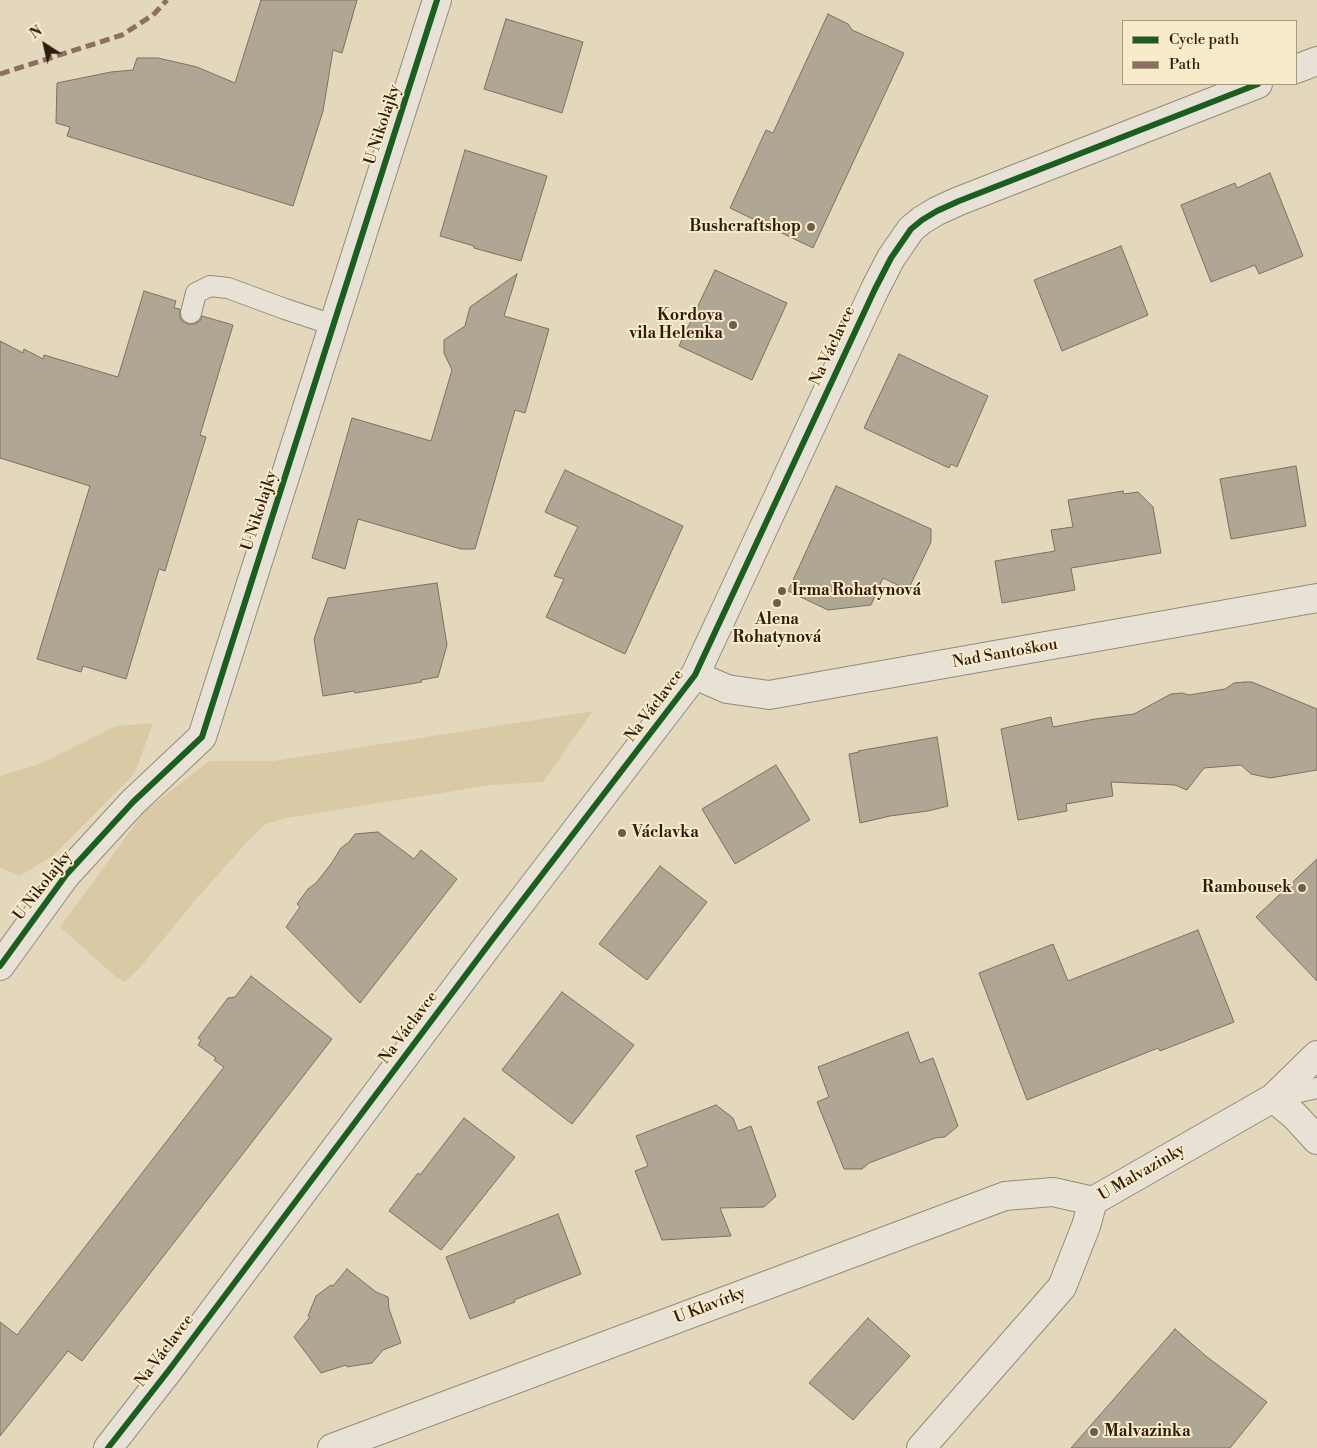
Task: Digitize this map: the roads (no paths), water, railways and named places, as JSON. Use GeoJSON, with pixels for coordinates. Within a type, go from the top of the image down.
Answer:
{"type":"FeatureCollection","features":[{"type":"Feature","properties":{"kind":"street","name":"U Nikolajky"},"geometry":{"type":"LineString","coordinates":[[0,966],[66,875],[133,802],[202,737],[437,0]]}},
{"type":"Feature","properties":{"kind":"street"},"geometry":{"type":"LineString","coordinates":[[1297,69],[1317,61]]}},
{"type":"Feature","properties":{"kind":"street","name":"Na Václavce"},"geometry":{"type":"LineString","coordinates":[[108,1448],[169,1370],[492,940],[696,675],[875,289],[891,258],[911,229],[922,220],[959,201],[1255,85]]}},
{"type":"Feature","properties":{"kind":"street","name":"Nad Santoškou"},"geometry":{"type":"LineString","coordinates":[[696,675],[727,689],[769,695],[1317,598]]}},
{"type":"Feature","properties":{"kind":"street","name":"U Malvazinky"},"geometry":{"type":"LineString","coordinates":[[921,1448],[1062,1287],[1086,1226],[1093,1201],[1273,1098],[1317,1055]]}},
{"type":"Feature","properties":{"kind":"street"},"geometry":{"type":"LineString","coordinates":[[1273,1098],[1294,1115],[1317,1140]]}},
{"type":"Feature","properties":{"kind":"street","name":"U Klavírky"},"geometry":{"type":"LineString","coordinates":[[332,1448],[1005,1196],[1053,1192],[1093,1201]]}},
{"type":"Feature","properties":{"kind":"lane"},"geometry":{"type":"LineString","coordinates":[[191,313],[196,293],[210,286],[228,288],[333,325]]}},
{"type":"Feature","properties":{"kind":"lane"},"geometry":{"type":"LineString","coordinates":[[1273,1098],[1317,1088]]}},
{"type":"Feature","properties":{"kind":"place","name":"Bushcraftshop"},"geometry":{"type":"Point","coordinates":[811,227]}},
{"type":"Feature","properties":{"kind":"place","name":"Kordova vila Helenka"},"geometry":{"type":"Point","coordinates":[733,325]}},
{"type":"Feature","properties":{"kind":"place","name":"Irma Rohatynová"},"geometry":{"type":"Point","coordinates":[782,591]}},
{"type":"Feature","properties":{"kind":"place","name":"Alena Rohatynová"},"geometry":{"type":"Point","coordinates":[777,603]}},
{"type":"Feature","properties":{"kind":"place","name":"Václavka"},"geometry":{"type":"Point","coordinates":[622,833]}},
{"type":"Feature","properties":{"kind":"place","name":"Rambousek"},"geometry":{"type":"Point","coordinates":[1302,888]}},
{"type":"Feature","properties":{"kind":"place","name":"Malvazinka"},"geometry":{"type":"Point","coordinates":[1094,1432]}}]}
